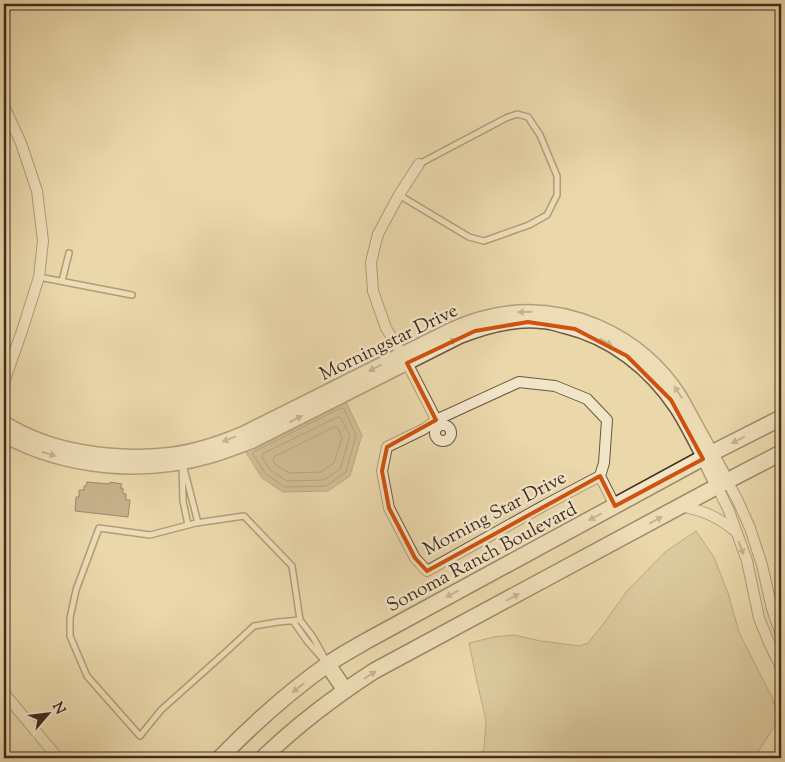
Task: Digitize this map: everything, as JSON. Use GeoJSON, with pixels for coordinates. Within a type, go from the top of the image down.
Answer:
{"type":"FeatureCollection","features":[{"type":"Feature","properties":{"kind":"main road","name":"Sonoma Ranch Boulevard"},"geometry":{"type":"LineString","coordinates":[[220,758],[261,718],[328,665],[376,635],[781,418]]}},
{"type":"Feature","properties":{"kind":"main road"},"geometry":{"type":"LineString","coordinates":[[263,758],[305,720],[374,671],[781,453]]}},
{"type":"Feature","properties":{"kind":"main road"},"geometry":{"type":"LineString","coordinates":[[328,665],[345,690]]}},
{"type":"Feature","properties":{"kind":"street"},"geometry":{"type":"LineString","coordinates":[[4,106],[22,143],[37,191],[43,241],[39,277],[4,382]]}},
{"type":"Feature","properties":{"kind":"street"},"geometry":{"type":"LineString","coordinates":[[419,164],[399,195],[378,234],[371,262],[373,291],[386,328],[438,423],[519,382],[555,386],[587,399],[607,420],[604,463],[600,476],[615,506]]}},
{"type":"Feature","properties":{"kind":"street","name":"Morningstar Drive"},"geometry":{"type":"LineString","coordinates":[[4,436],[34,449],[83,463],[118,468],[132,468],[181,458],[243,433],[404,359],[449,330],[489,316],[535,312],[558,314],[594,324],[626,340],[648,358],[678,392],[722,484]]}},
{"type":"Feature","properties":{"kind":"street","name":"Morningstar Drive"},"geometry":{"type":"LineString","coordinates":[[4,422],[19,431],[47,442],[86,452],[118,456],[155,455],[181,458]]}},
{"type":"Feature","properties":{"kind":"street","name":"Morning Star Drive"},"geometry":{"type":"LineString","coordinates":[[438,423],[387,447],[382,471],[389,508],[415,558],[427,571],[600,476]]}},
{"type":"Feature","properties":{"kind":"street"},"geometry":{"type":"LineString","coordinates":[[722,484],[748,568],[759,618],[781,667]]}},
{"type":"Feature","properties":{"kind":"street"},"geometry":{"type":"LineString","coordinates":[[722,484],[737,499],[747,521],[762,565],[772,609],[781,635]]}},
{"type":"Feature","properties":{"kind":"street"},"geometry":{"type":"LineString","coordinates":[[682,506],[711,515],[735,531]]}},
{"type":"Feature","properties":{"kind":"street"},"geometry":{"type":"LineString","coordinates":[[4,692],[58,758]]}},
{"type":"Feature","properties":{"kind":"lane"},"geometry":{"type":"LineString","coordinates":[[399,195],[469,237],[484,241],[529,225],[547,215],[557,195],[557,176],[540,135],[528,117],[517,114],[419,164]]}},
{"type":"Feature","properties":{"kind":"lane"},"geometry":{"type":"LineString","coordinates":[[62,281],[69,253]]}},
{"type":"Feature","properties":{"kind":"lane"},"geometry":{"type":"LineString","coordinates":[[39,277],[132,295]]}},
{"type":"Feature","properties":{"kind":"lane"},"geometry":{"type":"LineString","coordinates":[[181,458],[198,523]]}},
{"type":"Feature","properties":{"kind":"lane"},"geometry":{"type":"LineString","coordinates":[[181,458],[183,501],[188,525]]}},
{"type":"Feature","properties":{"kind":"lane"},"geometry":{"type":"LineString","coordinates":[[300,620],[254,626],[161,710],[140,736],[87,676],[70,636],[70,618],[76,590],[99,528],[150,535],[188,525],[244,516],[292,566],[300,620],[313,637],[328,665]]}},
{"type":"Feature","properties":{"kind":"lane"},"geometry":{"type":"LineString","coordinates":[[748,568],[762,565]]}},
{"type":"Feature","properties":{"kind":"lane"},"geometry":{"type":"LineString","coordinates":[[293,621],[306,641],[328,665]]}},
{"type":"Feature","properties":{"kind":"lane"},"geometry":{"type":"LineString","coordinates":[[779,758],[781,750]]}},
{"type":"Feature","properties":{"kind":"highlighted area"},"geometry":{"type":"Polygon","coordinates":[[[528,322],[575,329],[627,356],[671,400],[703,459],[615,506],[600,476],[427,571],[415,558],[389,508],[382,471],[387,447],[436,420],[407,363],[475,331],[528,322]]]}},
{"type":"Feature","properties":{"kind":"shaded area"},"geometry":{"type":"Polygon","coordinates":[[[696,531],[714,557],[728,593],[739,632],[772,697],[775,707],[776,724],[754,758],[478,758],[484,749],[486,720],[469,643],[494,637],[514,635],[580,646],[588,643],[627,591],[665,552],[696,531]]]}},
{"type":"Feature","properties":{"kind":"water"},"geometry":{"type":"Polygon","coordinates":[[[345,400],[362,435],[350,476],[328,491],[283,492],[262,478],[245,451],[345,400]]]}},
{"type":"Feature","properties":{"kind":"building"},"geometry":{"type":"Polygon","coordinates":[[[87,482],[122,484],[120,488],[123,488],[123,493],[126,494],[126,500],[130,500],[128,517],[75,511],[76,497],[79,497],[79,490],[84,490],[87,482]]]}}]}
